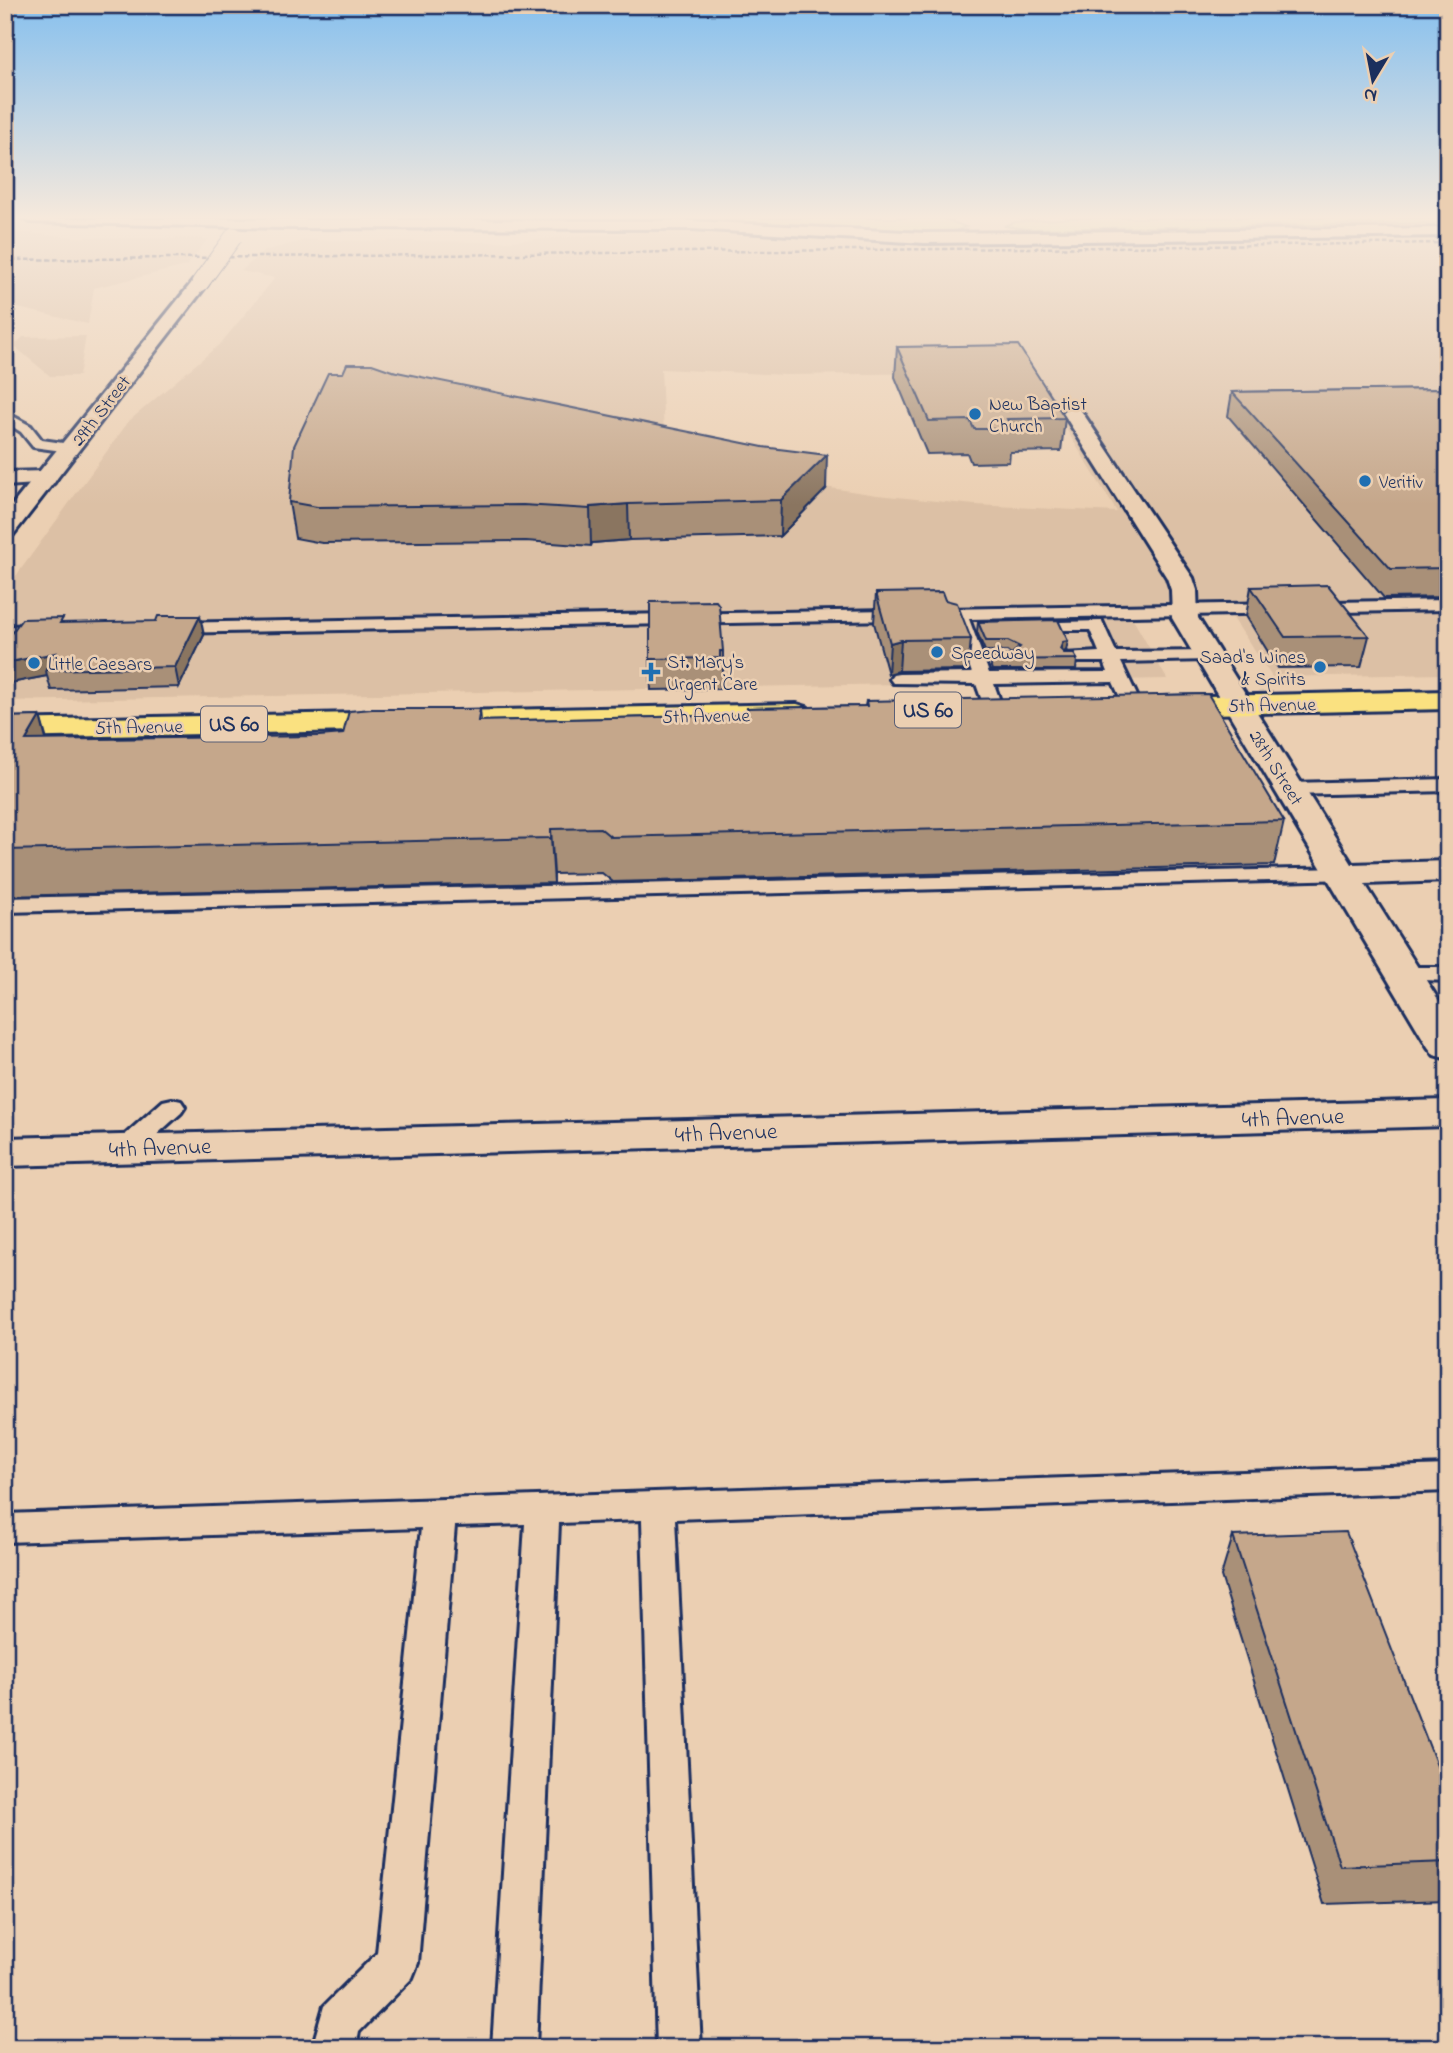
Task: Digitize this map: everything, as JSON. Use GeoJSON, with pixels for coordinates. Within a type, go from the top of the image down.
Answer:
{"type":"FeatureCollection","features":[{"type":"Feature","properties":{"kind":"main road","name":"29th Street"},"geometry":{"type":"LineString","coordinates":[[5,530],[177,314]]}},
{"type":"Feature","properties":{"kind":"main road","name":"28th Street"},"geometry":{"type":"LineString","coordinates":[[1073,413],[1180,578],[1184,590],[1185,618],[1448,1047]]}},
{"type":"Feature","properties":{"kind":"main road"},"geometry":{"type":"LineString","coordinates":[[5,479],[46,478]]}},
{"type":"Feature","properties":{"kind":"main road","name":"5th Avenue"},"geometry":{"type":"LineString","coordinates":[[1119,707],[1448,700]]}},
{"type":"Feature","properties":{"kind":"main road","name":"5th Avenue"},"geometry":{"type":"LineString","coordinates":[[5,729],[830,712]]}},
{"type":"Feature","properties":{"kind":"main road"},"geometry":{"type":"LineString","coordinates":[[1344,874],[1448,871]]}},
{"type":"Feature","properties":{"kind":"main road","name":"4th Avenue"},"geometry":{"type":"LineString","coordinates":[[5,1152],[1448,1113]]}},
{"type":"Feature","properties":{"kind":"lane"},"geometry":{"type":"LineString","coordinates":[[5,416],[26,429],[38,444],[70,448]]}},
{"type":"Feature","properties":{"kind":"lane"},"geometry":{"type":"LineString","coordinates":[[155,629],[967,636],[1082,619],[1184,610],[1448,605]]}},
{"type":"Feature","properties":{"kind":"lane"},"geometry":{"type":"LineString","coordinates":[[1082,619],[1096,625],[1107,650],[1118,677],[1119,707]]}},
{"type":"Feature","properties":{"kind":"lane"},"geometry":{"type":"LineString","coordinates":[[5,631],[60,630]]}},
{"type":"Feature","properties":{"kind":"lane"},"geometry":{"type":"LineString","coordinates":[[967,636],[993,651]]}},
{"type":"Feature","properties":{"kind":"lane"},"geometry":{"type":"LineString","coordinates":[[967,636],[994,709]]}},
{"type":"Feature","properties":{"kind":"lane"},"geometry":{"type":"LineString","coordinates":[[1066,650],[1207,655]]}},
{"type":"Feature","properties":{"kind":"lane"},"geometry":{"type":"LineString","coordinates":[[899,679],[1118,677]]}},
{"type":"Feature","properties":{"kind":"lane"},"geometry":{"type":"LineString","coordinates":[[1292,789],[1448,785]]}},
{"type":"Feature","properties":{"kind":"lane"},"geometry":{"type":"LineString","coordinates":[[5,905],[1344,874]]}},
{"type":"Feature","properties":{"kind":"lane"},"geometry":{"type":"LineString","coordinates":[[1404,974],[1448,974]]}},
{"type":"Feature","properties":{"kind":"lane"},"geometry":{"type":"LineString","coordinates":[[126,1148],[172,1107]]}},
{"type":"Feature","properties":{"kind":"lane"},"geometry":{"type":"LineString","coordinates":[[5,1528],[1448,1478]]}},
{"type":"Feature","properties":{"kind":"lane"},"geometry":{"type":"LineString","coordinates":[[658,1506],[678,2048]]}},
{"type":"Feature","properties":{"kind":"lane"},"geometry":{"type":"LineString","coordinates":[[514,2048],[543,1510]]}},
{"type":"Feature","properties":{"kind":"lane"},"geometry":{"type":"LineString","coordinates":[[334,2048],[339,2021],[397,1963],[439,1513]]}},
{"type":"Feature","properties":{"kind":"shaded area"},"geometry":{"type":"Polygon","coordinates":[[[43,314],[90,314],[88,324],[43,314]]]}},
{"type":"Feature","properties":{"kind":"shaded area"},"geometry":{"type":"Polygon","coordinates":[[[245,314],[1448,314],[1448,600],[5,626],[5,591],[129,421],[221,343],[245,314]],[[661,369],[665,457],[791,482],[877,495],[975,505],[1117,512],[1031,372],[786,375],[661,369]]]}},
{"type":"Feature","properties":{"kind":"shaded area"},"geometry":{"type":"Polygon","coordinates":[[[86,336],[79,376],[50,376],[14,346],[23,337],[86,336]]]}},
{"type":"Feature","properties":{"kind":"shaded area"},"geometry":{"type":"Polygon","coordinates":[[[1448,608],[1448,674],[1272,677],[1229,612],[1448,608]]]}},
{"type":"Feature","properties":{"kind":"shaded area"},"geometry":{"type":"Polygon","coordinates":[[[1130,614],[1167,679],[5,701],[5,633],[1130,614]]]}},
{"type":"Feature","properties":{"kind":"building"},"geometry":{"type":"Polygon","coordinates":[[[1018,345],[1065,418],[1007,419],[1012,429],[974,429],[970,420],[929,421],[897,347],[1018,345]]]}},
{"type":"Feature","properties":{"kind":"building"},"geometry":{"type":"Polygon","coordinates":[[[347,364],[372,364],[392,371],[763,447],[827,455],[781,500],[628,504],[590,509],[523,505],[317,507],[289,502],[294,446],[328,373],[343,373],[347,364]]]}},
{"type":"Feature","properties":{"kind":"building","name":"Veritiv"},"geometry":{"type":"Polygon","coordinates":[[[1448,389],[1448,568],[1391,569],[1232,392],[1448,389]]]}},
{"type":"Feature","properties":{"kind":"building"},"geometry":{"type":"Polygon","coordinates":[[[1328,585],[1369,636],[1285,637],[1251,587],[1328,585]]]}},
{"type":"Feature","properties":{"kind":"building"},"geometry":{"type":"Polygon","coordinates":[[[942,592],[945,600],[957,603],[971,639],[901,640],[890,643],[876,593],[942,592]]]}},
{"type":"Feature","properties":{"kind":"building"},"geometry":{"type":"Polygon","coordinates":[[[716,601],[719,605],[723,651],[720,651],[720,658],[650,659],[650,602],[716,601]]]}},
{"type":"Feature","properties":{"kind":"building"},"geometry":{"type":"Polygon","coordinates":[[[158,616],[200,616],[175,667],[46,670],[56,653],[5,663],[5,642],[22,619],[63,618],[60,623],[156,621],[158,616]]]}},
{"type":"Feature","properties":{"kind":"building"},"geometry":{"type":"Polygon","coordinates":[[[1058,620],[1068,641],[1063,642],[1060,649],[1065,654],[1074,654],[1077,659],[993,660],[992,657],[1009,656],[1020,647],[1008,641],[986,641],[978,622],[1058,620]]]}},
{"type":"Feature","properties":{"kind":"building"},"geometry":{"type":"Polygon","coordinates":[[[1208,694],[1284,821],[611,837],[600,828],[551,829],[551,838],[5,850],[5,717],[40,716],[26,740],[319,736],[343,734],[349,711],[372,709],[480,709],[478,721],[748,715],[747,708],[867,706],[866,701],[1208,694]]]}},
{"type":"Feature","properties":{"kind":"building"},"geometry":{"type":"Polygon","coordinates":[[[1346,1532],[1448,1794],[1448,1862],[1340,1866],[1233,1536],[1346,1532]]]}},
{"type":"Feature","properties":{"kind":"place","name":"New Baptist Church"},"geometry":{"type":"Point","coordinates":[975,414]}},
{"type":"Feature","properties":{"kind":"place","name":"Veritiv"},"geometry":{"type":"Point","coordinates":[1365,481]}},
{"type":"Feature","properties":{"kind":"place","name":"Speedway"},"geometry":{"type":"Point","coordinates":[937,652]}},
{"type":"Feature","properties":{"kind":"place","name":"Little Caesars"},"geometry":{"type":"Point","coordinates":[34,663]}},
{"type":"Feature","properties":{"kind":"place","name":"Saad's Wines & Spirits"},"geometry":{"type":"Point","coordinates":[1320,667]}},
{"type":"Feature","properties":{"kind":"place","name":"St. Mary's Urgent Care"},"geometry":{"type":"Point","coordinates":[651,672]}}]}
